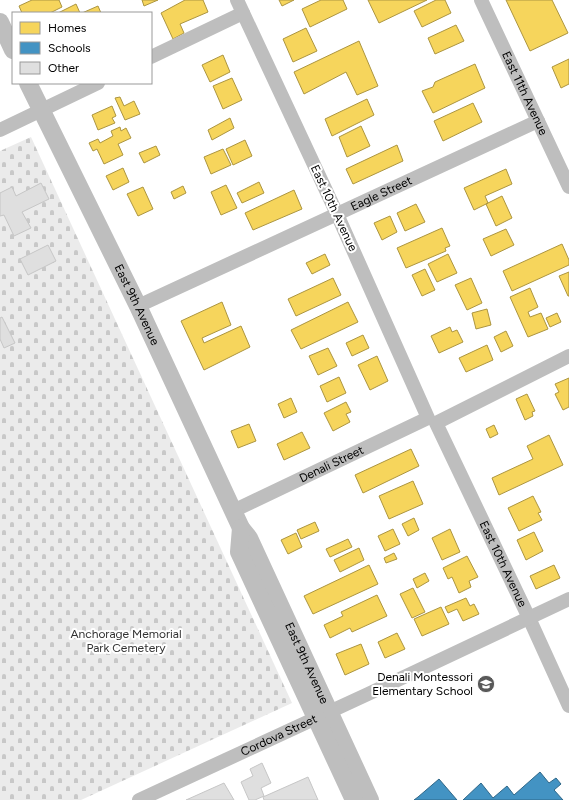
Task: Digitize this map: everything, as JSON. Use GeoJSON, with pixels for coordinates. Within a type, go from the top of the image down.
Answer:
{"type":"FeatureCollection","features":[{"type":"Feature","properties":{"kind":"street","name":"East 11th Avenue"},"geometry":{"type":"LineString","coordinates":[[481,0],[569,187]]}},
{"type":"Feature","properties":{"kind":"street"},"geometry":{"type":"LineString","coordinates":[[152,56],[240,6]]}},
{"type":"Feature","properties":{"kind":"street","name":"East 10th Avenue"},"geometry":{"type":"LineString","coordinates":[[240,6],[432,420],[529,618],[569,706]]}},
{"type":"Feature","properties":{"kind":"street"},"geometry":{"type":"LineString","coordinates":[[0,22],[12,48]]}},
{"type":"Feature","properties":{"kind":"street","name":"East 9th Avenue"},"geometry":{"type":"LineString","coordinates":[[28,84],[138,306],[233,510],[241,528],[239,552],[323,715],[370,800]]}},
{"type":"Feature","properties":{"kind":"street"},"geometry":{"type":"LineString","coordinates":[[0,130],[96,84]]}},
{"type":"Feature","properties":{"kind":"street","name":"Eagle Street"},"geometry":{"type":"LineString","coordinates":[[138,306],[538,121]]}},
{"type":"Feature","properties":{"kind":"street","name":"Denali Street"},"geometry":{"type":"LineString","coordinates":[[233,510],[569,356]]}},
{"type":"Feature","properties":{"kind":"street","name":"Cordova Street"},"geometry":{"type":"LineString","coordinates":[[140,800],[569,599]]}},
{"type":"Feature","properties":{"kind":"street","name":"East 9th Avenue"},"geometry":{"type":"LineString","coordinates":[[323,715],[354,800]]}},
{"type":"Feature","properties":{"kind":"green space","name":"Anchorage Memorial Park Cemetery"},"geometry":{"type":"Polygon","coordinates":[[[31,137],[292,703],[81,800],[0,800],[0,151],[31,137]]]}},
{"type":"Feature","properties":{"kind":"building: Homes"},"geometry":{"type":"Polygon","coordinates":[[[32,0],[59,0],[62,7],[52,12],[22,12],[19,6],[32,0]]]}},
{"type":"Feature","properties":{"kind":"building: Homes"},"geometry":{"type":"Polygon","coordinates":[[[142,0],[158,0],[144,6],[142,0]]]}},
{"type":"Feature","properties":{"kind":"building: Homes"},"geometry":{"type":"Polygon","coordinates":[[[185,0],[203,0],[208,12],[180,24],[184,33],[173,39],[161,13],[185,0]]]}},
{"type":"Feature","properties":{"kind":"building: Homes"},"geometry":{"type":"Polygon","coordinates":[[[279,0],[294,0],[282,6],[279,0]]]}},
{"type":"Feature","properties":{"kind":"building: Homes"},"geometry":{"type":"Polygon","coordinates":[[[321,0],[343,0],[347,9],[310,27],[302,9],[321,0]]]}},
{"type":"Feature","properties":{"kind":"building: Homes"},"geometry":{"type":"Polygon","coordinates":[[[368,0],[427,0],[379,23],[368,0]]]}},
{"type":"Feature","properties":{"kind":"building: Homes"},"geometry":{"type":"Polygon","coordinates":[[[436,0],[445,0],[451,13],[422,27],[414,11],[436,0]]]}},
{"type":"Feature","properties":{"kind":"building: Homes"},"geometry":{"type":"Polygon","coordinates":[[[506,0],[552,0],[568,33],[530,51],[506,0]]]}},
{"type":"Feature","properties":{"kind":"building: Homes"},"geometry":{"type":"Polygon","coordinates":[[[76,4],[80,12],[60,12],[76,4]]]}},
{"type":"Feature","properties":{"kind":"building: Homes"},"geometry":{"type":"Polygon","coordinates":[[[98,6],[101,12],[84,12],[98,6]]]}},
{"type":"Feature","properties":{"kind":"building: Homes"},"geometry":{"type":"Polygon","coordinates":[[[456,25],[464,41],[435,54],[428,38],[456,25]]]}},
{"type":"Feature","properties":{"kind":"building: Homes"},"geometry":{"type":"Polygon","coordinates":[[[306,28],[317,51],[293,62],[283,39],[306,28]]]}},
{"type":"Feature","properties":{"kind":"building: Homes"},"geometry":{"type":"Polygon","coordinates":[[[359,41],[378,86],[357,95],[346,72],[304,94],[294,72],[359,41]]]}},
{"type":"Feature","properties":{"kind":"building: Homes"},"geometry":{"type":"Polygon","coordinates":[[[223,55],[230,72],[210,82],[202,65],[223,55]]]}},
{"type":"Feature","properties":{"kind":"building: Homes"},"geometry":{"type":"Polygon","coordinates":[[[569,59],[569,84],[561,88],[552,67],[569,59]]]}},
{"type":"Feature","properties":{"kind":"building: Homes"},"geometry":{"type":"Polygon","coordinates":[[[475,64],[485,88],[433,113],[422,91],[433,87],[435,82],[475,64]]]}},
{"type":"Feature","properties":{"kind":"building: Homes"},"geometry":{"type":"Polygon","coordinates":[[[232,78],[242,100],[223,109],[213,86],[232,78]]]}},
{"type":"Feature","properties":{"kind":"building: Homes"},"geometry":{"type":"Polygon","coordinates":[[[120,97],[124,106],[134,101],[140,114],[125,120],[115,98],[120,97]]]}},
{"type":"Feature","properties":{"kind":"building: Homes"},"geometry":{"type":"Polygon","coordinates":[[[367,99],[374,115],[332,136],[325,119],[367,99]]]}},
{"type":"Feature","properties":{"kind":"building: Homes"},"geometry":{"type":"Polygon","coordinates":[[[473,103],[482,122],[443,141],[434,121],[473,103]]]}},
{"type":"Feature","properties":{"kind":"building: Homes"},"geometry":{"type":"Polygon","coordinates":[[[112,106],[116,116],[112,118],[115,123],[98,130],[92,115],[112,106]]]}},
{"type":"Feature","properties":{"kind":"building: Homes"},"geometry":{"type":"Polygon","coordinates":[[[230,118],[234,128],[212,140],[208,130],[230,118]]]}},
{"type":"Feature","properties":{"kind":"building: Homes"},"geometry":{"type":"Polygon","coordinates":[[[361,126],[370,146],[347,157],[339,137],[361,126]]]}},
{"type":"Feature","properties":{"kind":"building: Homes"},"geometry":{"type":"Polygon","coordinates":[[[120,127],[121,131],[126,128],[131,138],[118,144],[123,155],[104,164],[97,149],[93,151],[89,143],[98,139],[100,143],[113,136],[111,131],[120,127]]]}},
{"type":"Feature","properties":{"kind":"building: Homes"},"geometry":{"type":"Polygon","coordinates":[[[245,140],[252,156],[233,165],[226,149],[245,140]]]}},
{"type":"Feature","properties":{"kind":"building: Homes"},"geometry":{"type":"Polygon","coordinates":[[[397,145],[403,161],[353,184],[346,169],[397,145]]]}},
{"type":"Feature","properties":{"kind":"building: Homes"},"geometry":{"type":"Polygon","coordinates":[[[156,146],[160,155],[144,163],[139,153],[156,146]]]}},
{"type":"Feature","properties":{"kind":"building: Homes"},"geometry":{"type":"Polygon","coordinates":[[[223,149],[231,165],[211,174],[204,157],[223,149]]]}},
{"type":"Feature","properties":{"kind":"building: Homes"},"geometry":{"type":"Polygon","coordinates":[[[123,168],[129,182],[113,190],[106,176],[123,168]]]}},
{"type":"Feature","properties":{"kind":"building: Homes"},"geometry":{"type":"Polygon","coordinates":[[[506,169],[512,184],[485,196],[488,203],[474,210],[464,188],[506,169]]]}},
{"type":"Feature","properties":{"kind":"building: Homes"},"geometry":{"type":"Polygon","coordinates":[[[259,182],[264,193],[242,203],[237,193],[259,182]]]}},
{"type":"Feature","properties":{"kind":"building: Homes"},"geometry":{"type":"Polygon","coordinates":[[[226,185],[237,208],[221,215],[211,192],[226,185]]]}},
{"type":"Feature","properties":{"kind":"building: Homes"},"geometry":{"type":"Polygon","coordinates":[[[183,186],[186,193],[174,199],[171,192],[183,186]]]}},
{"type":"Feature","properties":{"kind":"building: Homes"},"geometry":{"type":"Polygon","coordinates":[[[143,187],[153,209],[138,216],[127,194],[143,187]]]}},
{"type":"Feature","properties":{"kind":"building: Homes"},"geometry":{"type":"Polygon","coordinates":[[[294,190],[302,209],[253,230],[245,213],[294,190]]]}},
{"type":"Feature","properties":{"kind":"building: Homes"},"geometry":{"type":"Polygon","coordinates":[[[502,196],[512,218],[496,226],[486,204],[502,196]]]}},
{"type":"Feature","properties":{"kind":"building: Homes"},"geometry":{"type":"Polygon","coordinates":[[[416,204],[425,222],[405,231],[397,213],[416,204]]]}},
{"type":"Feature","properties":{"kind":"building: Homes"},"geometry":{"type":"Polygon","coordinates":[[[390,216],[397,232],[382,240],[374,223],[390,216]]]}},
{"type":"Feature","properties":{"kind":"building: Homes"},"geometry":{"type":"Polygon","coordinates":[[[442,228],[450,246],[445,248],[446,251],[406,268],[397,248],[442,228]]]}},
{"type":"Feature","properties":{"kind":"building: Homes"},"geometry":{"type":"Polygon","coordinates":[[[506,229],[514,245],[491,256],[483,239],[506,229]]]}},
{"type":"Feature","properties":{"kind":"building: Homes"},"geometry":{"type":"Polygon","coordinates":[[[562,244],[569,260],[569,265],[512,291],[503,271],[562,244]]]}},
{"type":"Feature","properties":{"kind":"building: Homes"},"geometry":{"type":"Polygon","coordinates":[[[325,254],[330,265],[312,274],[306,263],[325,254]]]}},
{"type":"Feature","properties":{"kind":"building: Homes"},"geometry":{"type":"Polygon","coordinates":[[[448,254],[457,273],[437,282],[428,264],[448,254]]]}},
{"type":"Feature","properties":{"kind":"building: Homes"},"geometry":{"type":"Polygon","coordinates":[[[425,269],[435,290],[422,296],[412,275],[425,269]]]}},
{"type":"Feature","properties":{"kind":"building: Homes"},"geometry":{"type":"Polygon","coordinates":[[[569,272],[569,296],[568,296],[559,276],[569,272]]]}},
{"type":"Feature","properties":{"kind":"building: Homes"},"geometry":{"type":"Polygon","coordinates":[[[333,278],[341,295],[296,316],[288,299],[333,278]]]}},
{"type":"Feature","properties":{"kind":"building: Homes"},"geometry":{"type":"Polygon","coordinates":[[[471,278],[482,303],[467,310],[455,285],[471,278]]]}},
{"type":"Feature","properties":{"kind":"building: Homes"},"geometry":{"type":"Polygon","coordinates":[[[530,288],[538,307],[528,312],[530,317],[541,313],[548,329],[528,337],[510,297],[530,288]]]}},
{"type":"Feature","properties":{"kind":"building: Homes"},"geometry":{"type":"Polygon","coordinates":[[[222,302],[231,325],[202,338],[204,343],[241,326],[250,347],[204,370],[181,321],[222,302]]]}},
{"type":"Feature","properties":{"kind":"building: Homes"},"geometry":{"type":"Polygon","coordinates":[[[348,302],[358,322],[301,349],[291,330],[348,302]]]}},
{"type":"Feature","properties":{"kind":"building: Homes"},"geometry":{"type":"Polygon","coordinates":[[[487,309],[491,325],[476,329],[472,313],[487,309]]]}},
{"type":"Feature","properties":{"kind":"building: Homes"},"geometry":{"type":"Polygon","coordinates":[[[557,313],[561,322],[550,327],[546,318],[557,313]]]}},
{"type":"Feature","properties":{"kind":"building: Homes"},"geometry":{"type":"Polygon","coordinates":[[[450,327],[452,332],[457,330],[463,342],[439,353],[431,336],[450,327]]]}},
{"type":"Feature","properties":{"kind":"building: Homes"},"geometry":{"type":"Polygon","coordinates":[[[506,331],[513,346],[501,352],[494,337],[506,331]]]}},
{"type":"Feature","properties":{"kind":"building: Homes"},"geometry":{"type":"Polygon","coordinates":[[[363,335],[369,348],[352,356],[346,343],[363,335]]]}},
{"type":"Feature","properties":{"kind":"building: Homes"},"geometry":{"type":"Polygon","coordinates":[[[487,345],[493,360],[466,372],[459,358],[487,345]]]}},
{"type":"Feature","properties":{"kind":"building: Homes"},"geometry":{"type":"Polygon","coordinates":[[[328,348],[337,366],[318,375],[309,356],[328,348]]]}},
{"type":"Feature","properties":{"kind":"building: Homes"},"geometry":{"type":"Polygon","coordinates":[[[377,356],[388,381],[370,390],[358,365],[377,356]]]}},
{"type":"Feature","properties":{"kind":"building: Homes"},"geometry":{"type":"Polygon","coordinates":[[[339,377],[346,393],[327,402],[320,386],[339,377]]]}},
{"type":"Feature","properties":{"kind":"building: Homes"},"geometry":{"type":"Polygon","coordinates":[[[569,378],[569,407],[563,410],[555,394],[559,392],[555,384],[569,378]]]}},
{"type":"Feature","properties":{"kind":"building: Homes"},"geometry":{"type":"Polygon","coordinates":[[[527,394],[535,411],[532,412],[533,416],[525,420],[516,399],[527,394]]]}},
{"type":"Feature","properties":{"kind":"building: Homes"},"geometry":{"type":"Polygon","coordinates":[[[291,398],[297,412],[284,418],[278,404],[291,398]]]}},
{"type":"Feature","properties":{"kind":"building: Homes"},"geometry":{"type":"Polygon","coordinates":[[[346,402],[351,412],[346,414],[350,422],[333,431],[324,413],[346,402]]]}},
{"type":"Feature","properties":{"kind":"building: Homes"},"geometry":{"type":"Polygon","coordinates":[[[249,424],[256,441],[238,448],[231,431],[249,424]]]}},
{"type":"Feature","properties":{"kind":"building: Homes"},"geometry":{"type":"Polygon","coordinates":[[[494,425],[498,434],[490,438],[486,429],[494,425]]]}},
{"type":"Feature","properties":{"kind":"building: Homes"},"geometry":{"type":"Polygon","coordinates":[[[302,432],[310,448],[284,460],[277,444],[302,432]]]}},
{"type":"Feature","properties":{"kind":"building: Homes"},"geometry":{"type":"Polygon","coordinates":[[[549,435],[563,465],[499,495],[492,478],[533,459],[527,446],[549,435]]]}},
{"type":"Feature","properties":{"kind":"building: Homes"},"geometry":{"type":"Polygon","coordinates":[[[411,449],[419,466],[363,493],[355,475],[411,449]]]}},
{"type":"Feature","properties":{"kind":"building: Homes"},"geometry":{"type":"Polygon","coordinates":[[[413,481],[423,504],[389,519],[379,496],[413,481]]]}},
{"type":"Feature","properties":{"kind":"building: Homes"},"geometry":{"type":"Polygon","coordinates":[[[533,496],[541,512],[538,513],[542,520],[519,531],[508,508],[533,496]]]}},
{"type":"Feature","properties":{"kind":"building: Homes"},"geometry":{"type":"Polygon","coordinates":[[[414,518],[419,530],[408,536],[402,524],[414,518]]]}},
{"type":"Feature","properties":{"kind":"building: Homes"},"geometry":{"type":"Polygon","coordinates":[[[315,522],[319,531],[301,539],[297,530],[315,522]]]}},
{"type":"Feature","properties":{"kind":"building: Homes"},"geometry":{"type":"Polygon","coordinates":[[[393,529],[400,544],[385,551],[378,536],[393,529]]]}},
{"type":"Feature","properties":{"kind":"building: Homes"},"geometry":{"type":"Polygon","coordinates":[[[450,529],[460,552],[442,560],[432,538],[450,529]]]}},
{"type":"Feature","properties":{"kind":"building: Homes"},"geometry":{"type":"Polygon","coordinates":[[[534,532],[543,551],[526,560],[517,540],[534,532]]]}},
{"type":"Feature","properties":{"kind":"building: Homes"},"geometry":{"type":"Polygon","coordinates":[[[296,533],[302,547],[288,554],[281,540],[296,533]]]}},
{"type":"Feature","properties":{"kind":"building: Homes"},"geometry":{"type":"Polygon","coordinates":[[[348,539],[352,547],[330,557],[326,549],[348,539]]]}},
{"type":"Feature","properties":{"kind":"building: Homes"},"geometry":{"type":"Polygon","coordinates":[[[359,548],[364,560],[340,572],[334,560],[359,548]]]}},
{"type":"Feature","properties":{"kind":"building: Homes"},"geometry":{"type":"Polygon","coordinates":[[[394,553],[397,559],[386,563],[384,558],[394,553]]]}},
{"type":"Feature","properties":{"kind":"building: Homes"},"geometry":{"type":"Polygon","coordinates":[[[467,556],[478,577],[469,581],[471,587],[459,593],[452,577],[448,579],[443,568],[467,556]]]}},
{"type":"Feature","properties":{"kind":"building: Homes"},"geometry":{"type":"Polygon","coordinates":[[[369,565],[378,584],[313,614],[304,596],[369,565]]]}},
{"type":"Feature","properties":{"kind":"building: Homes"},"geometry":{"type":"Polygon","coordinates":[[[554,565],[560,578],[536,589],[530,576],[554,565]]]}},
{"type":"Feature","properties":{"kind":"building: Homes"},"geometry":{"type":"Polygon","coordinates":[[[425,573],[429,581],[417,588],[413,579],[425,573]]]}},
{"type":"Feature","properties":{"kind":"building: Homes"},"geometry":{"type":"Polygon","coordinates":[[[413,588],[425,612],[412,618],[400,594],[413,588]]]}},
{"type":"Feature","properties":{"kind":"building: Homes"},"geometry":{"type":"Polygon","coordinates":[[[377,595],[387,616],[352,632],[350,628],[330,638],[324,625],[343,616],[341,612],[377,595]]]}},
{"type":"Feature","properties":{"kind":"building: Homes"},"geometry":{"type":"Polygon","coordinates":[[[466,598],[470,606],[474,604],[479,614],[463,621],[457,609],[448,613],[445,607],[466,598]]]}},
{"type":"Feature","properties":{"kind":"building: Homes"},"geometry":{"type":"Polygon","coordinates":[[[441,607],[449,624],[422,636],[414,619],[441,607]]]}},
{"type":"Feature","properties":{"kind":"building: Homes"},"geometry":{"type":"Polygon","coordinates":[[[397,633],[405,649],[385,658],[378,642],[397,633]]]}},
{"type":"Feature","properties":{"kind":"building: Homes"},"geometry":{"type":"Polygon","coordinates":[[[361,644],[369,664],[345,675],[336,654],[361,644]]]}},
{"type":"Feature","properties":{"kind":"building: Schools"},"geometry":{"type":"Polygon","coordinates":[[[540,772],[549,783],[556,778],[561,784],[554,790],[563,800],[463,800],[481,783],[493,798],[507,786],[514,795],[540,772]]]}},
{"type":"Feature","properties":{"kind":"building: Schools"},"geometry":{"type":"Polygon","coordinates":[[[439,779],[457,800],[414,800],[418,797],[439,779]]]}},
{"type":"Feature","properties":{"kind":"building: Other"},"geometry":{"type":"Polygon","coordinates":[[[41,183],[49,199],[22,212],[31,228],[14,236],[4,215],[0,216],[0,193],[12,187],[16,196],[41,183]]]}},
{"type":"Feature","properties":{"kind":"building: Other"},"geometry":{"type":"Polygon","coordinates":[[[48,245],[56,261],[28,275],[20,259],[48,245]]]}},
{"type":"Feature","properties":{"kind":"building: Other"},"geometry":{"type":"Polygon","coordinates":[[[2,317],[15,343],[4,348],[0,339],[0,318],[2,317]]]}},
{"type":"Feature","properties":{"kind":"building: Other"},"geometry":{"type":"Polygon","coordinates":[[[262,763],[271,783],[261,788],[264,796],[255,800],[249,800],[241,782],[253,776],[250,769],[262,763]]]}},
{"type":"Feature","properties":{"kind":"building: Other"},"geometry":{"type":"Polygon","coordinates":[[[308,777],[318,800],[264,800],[263,797],[308,777]]]}},
{"type":"Feature","properties":{"kind":"building: Other"},"geometry":{"type":"Polygon","coordinates":[[[224,783],[234,800],[186,800],[224,783]]]}},
{"type":"Feature","properties":{"kind":"place","name":"Denali Montessori Elementary School"},"geometry":{"type":"Point","coordinates":[486,684]}}]}
